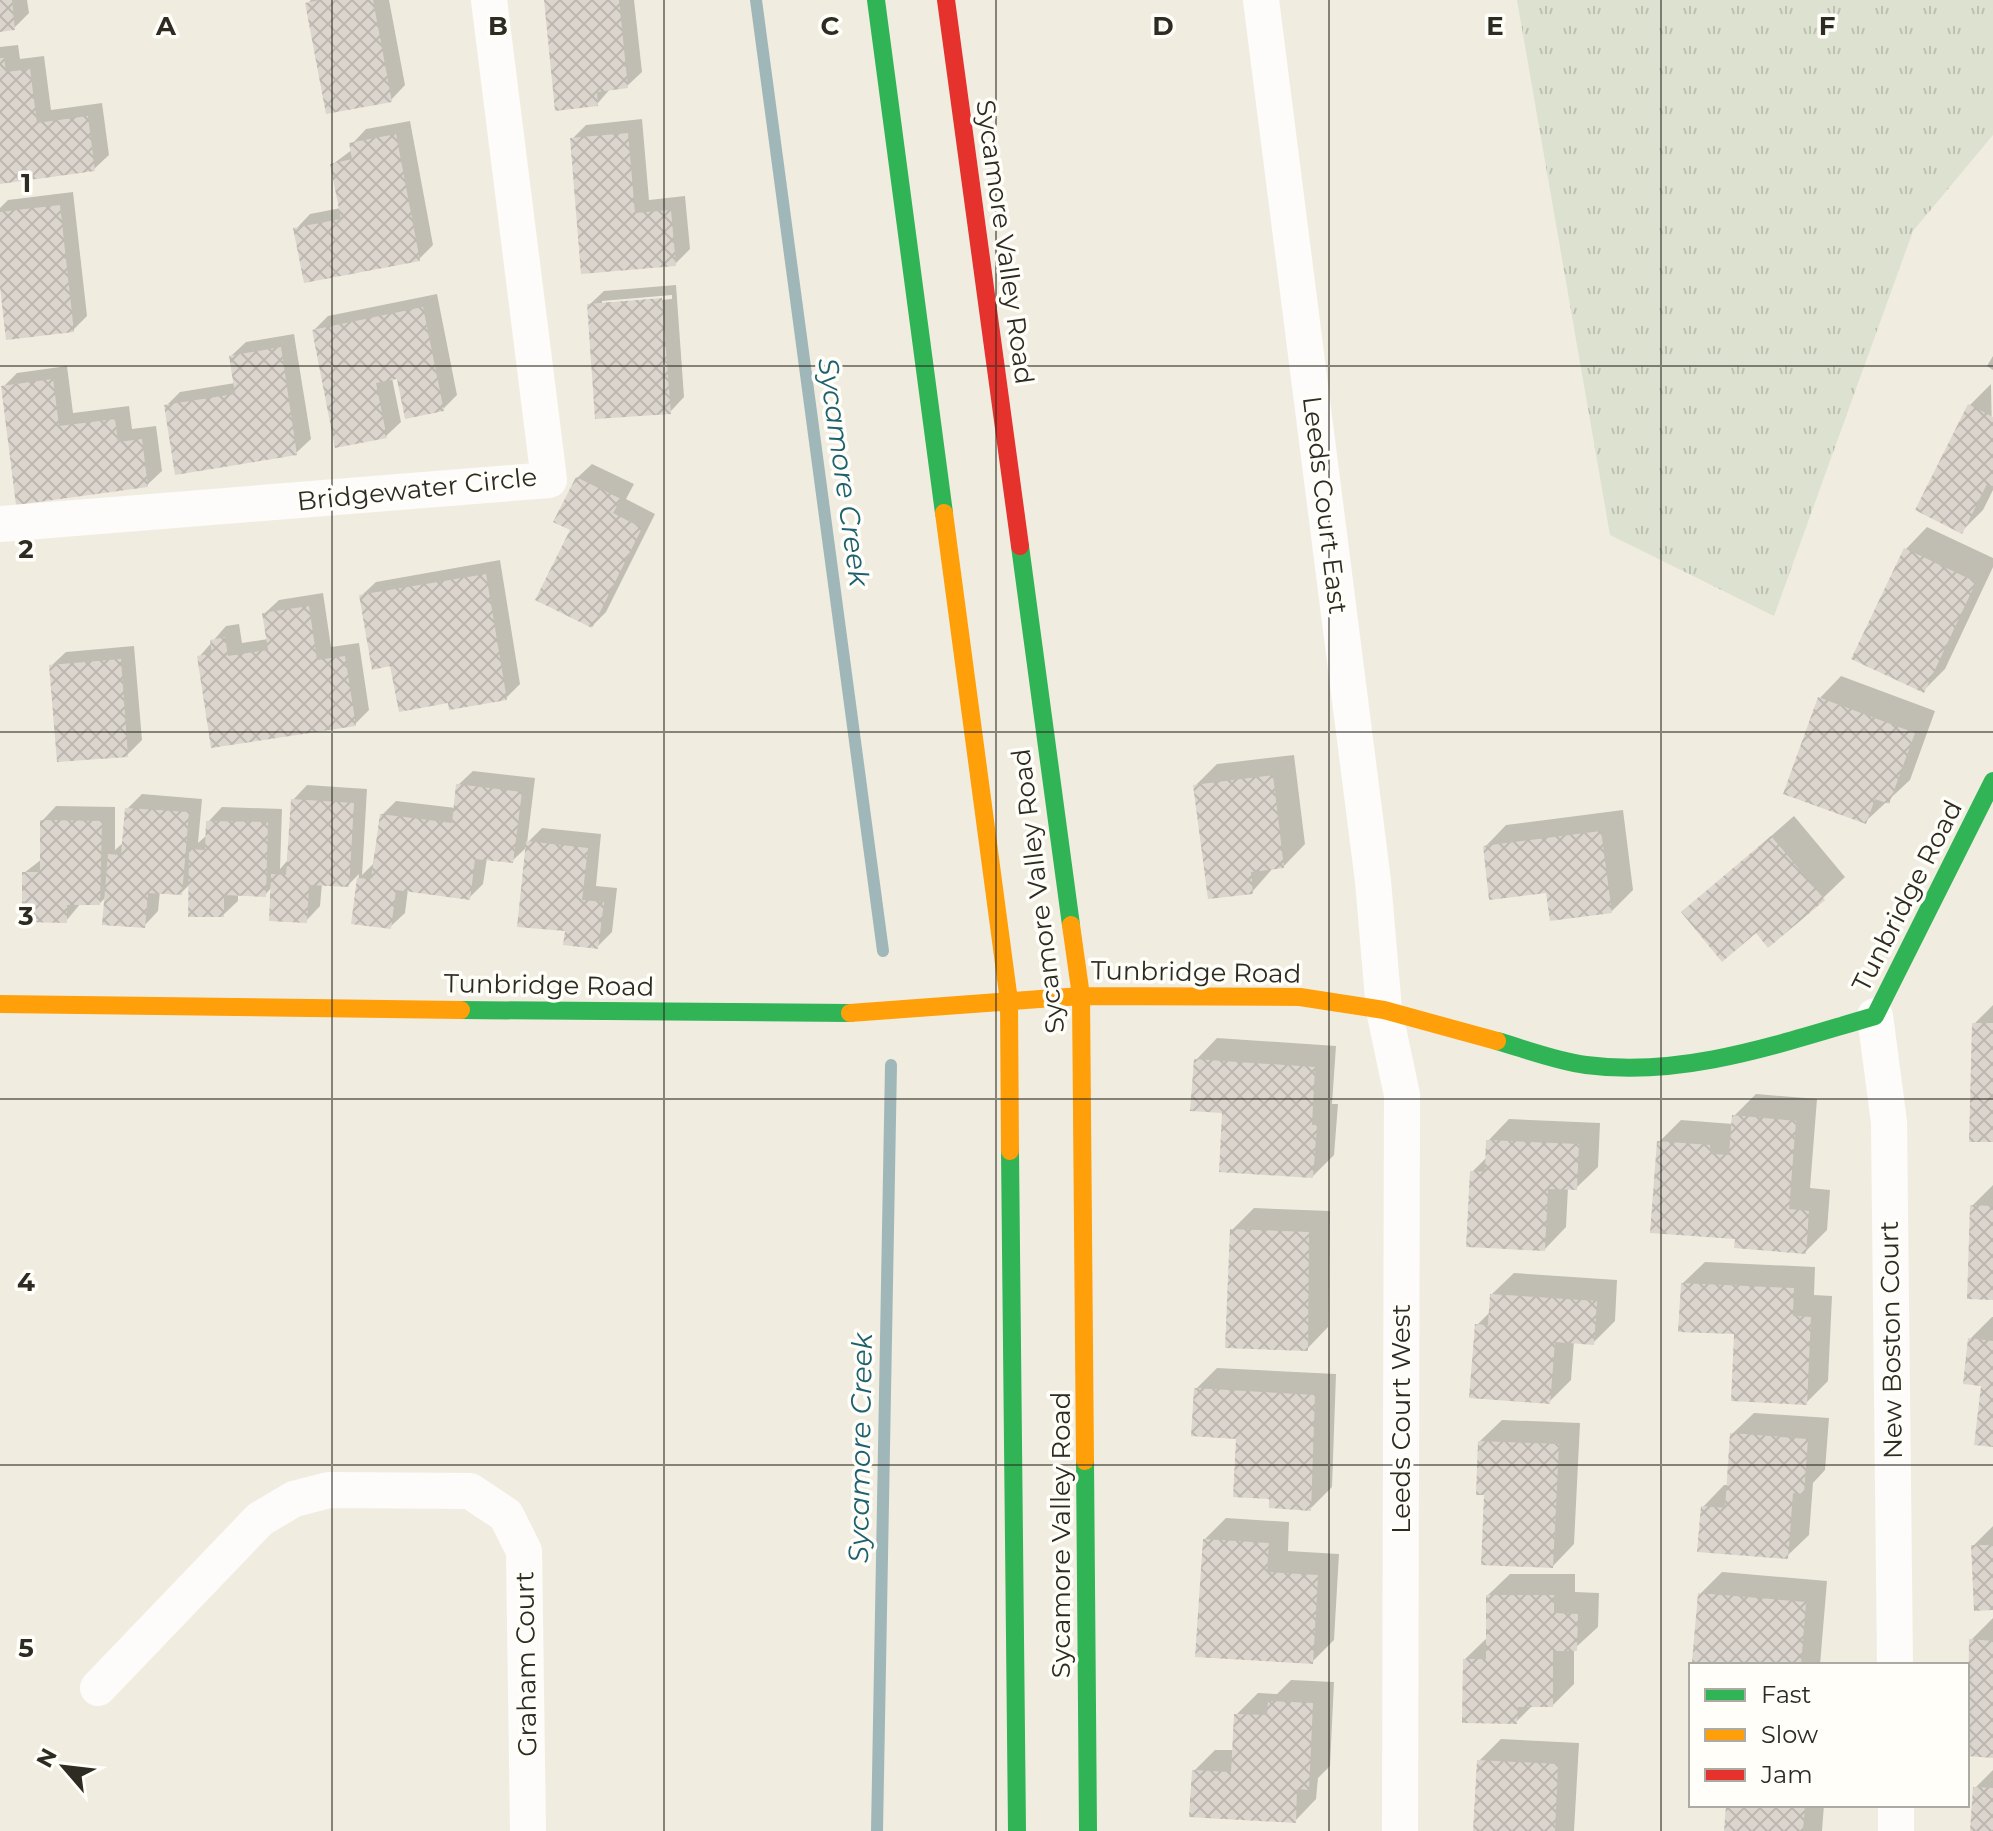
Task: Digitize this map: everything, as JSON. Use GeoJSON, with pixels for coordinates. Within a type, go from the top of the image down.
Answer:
{"type":"FeatureCollection","features":[{"type":"Feature","properties":{"kind":"main road","name":"Sycamore Valley Road"},"geometry":{"type":"LineString","coordinates":[[876,0],[1009,1001],[1017,1831]]}},
{"type":"Feature","properties":{"kind":"main road","name":"Sycamore Valley Road"},"geometry":{"type":"LineString","coordinates":[[946,0],[1081,996],[1088,1831]]}},
{"type":"Feature","properties":{"kind":"main road","name":"Tunbridge Road"},"geometry":{"type":"LineString","coordinates":[[0,1004],[833,1014],[1081,996],[1300,997],[1384,1010],[1584,1065],[1654,1069],[1726,1058],[1875,1016],[1993,781]]}},
{"type":"Feature","properties":{"kind":"street","name":"Bridgewater Circle"},"geometry":{"type":"LineString","coordinates":[[0,524],[549,480],[489,0]]}},
{"type":"Feature","properties":{"kind":"street","name":"Leeds Court East"},"geometry":{"type":"LineString","coordinates":[[1261,0],[1373,881],[1384,1010]]}},
{"type":"Feature","properties":{"kind":"street","name":"Leeds Court West"},"geometry":{"type":"LineString","coordinates":[[1384,1010],[1402,1095],[1400,1831]]}},
{"type":"Feature","properties":{"kind":"street","name":"New Boston Court"},"geometry":{"type":"LineString","coordinates":[[1875,1016],[1889,1122],[1895,1663]]}},
{"type":"Feature","properties":{"kind":"street","name":"Graham Court"},"geometry":{"type":"LineString","coordinates":[[98,1688],[260,1519],[294,1499],[329,1490],[470,1491],[506,1515],[524,1551],[528,1831]]}},
{"type":"Feature","properties":{"kind":"street"},"geometry":{"type":"LineString","coordinates":[[1896,1807],[1896,1831]]}},
{"type":"Feature","properties":{"kind":"green space"},"geometry":{"type":"Polygon","coordinates":[[[1517,0],[1993,0],[1993,135],[1913,231],[1774,616],[1610,535],[1517,0]]]}},
{"type":"Feature","properties":{"kind":"building"},"geometry":{"type":"Polygon","coordinates":[[[0,0],[12,0],[15,30],[0,32],[0,0]]]}},
{"type":"Feature","properties":{"kind":"building"},"geometry":{"type":"Polygon","coordinates":[[[373,0],[392,102],[326,114],[305,3],[373,0]]]}},
{"type":"Feature","properties":{"kind":"building"},"geometry":{"type":"Polygon","coordinates":[[[544,0],[619,0],[628,88],[597,92],[598,106],[555,111],[544,0]]]}},
{"type":"Feature","properties":{"kind":"building"},"geometry":{"type":"Polygon","coordinates":[[[0,58],[4,58],[6,72],[30,69],[37,123],[88,116],[95,171],[0,184],[0,58]]]}},
{"type":"Feature","properties":{"kind":"building"},"geometry":{"type":"Polygon","coordinates":[[[628,133],[635,213],[671,210],[676,266],[581,274],[570,138],[628,133]]]}},
{"type":"Feature","properties":{"kind":"building"},"geometry":{"type":"Polygon","coordinates":[[[396,134],[420,261],[304,283],[293,228],[341,219],[330,164],[352,159],[349,143],[396,134]]]}},
{"type":"Feature","properties":{"kind":"building"},"geometry":{"type":"Polygon","coordinates":[[[60,205],[74,332],[6,340],[0,287],[0,212],[60,205]]]}},
{"type":"Feature","properties":{"kind":"building"},"geometry":{"type":"Polygon","coordinates":[[[662,298],[671,414],[595,419],[587,304],[662,298]]]}},
{"type":"Feature","properties":{"kind":"building"},"geometry":{"type":"Polygon","coordinates":[[[423,307],[444,411],[405,419],[397,379],[376,383],[387,438],[335,448],[312,330],[423,307]]]}},
{"type":"Feature","properties":{"kind":"building"},"geometry":{"type":"Polygon","coordinates":[[[281,347],[297,455],[175,475],[164,405],[235,394],[229,356],[281,347]]]}},
{"type":"Feature","properties":{"kind":"building"},"geometry":{"type":"Polygon","coordinates":[[[53,379],[59,426],[115,419],[118,442],[142,439],[148,487],[16,505],[1,386],[53,379]]]}},
{"type":"Feature","properties":{"kind":"building"},"geometry":{"type":"Polygon","coordinates":[[[1968,404],[1993,417],[1993,487],[1987,484],[1962,534],[1915,510],[1968,404]]]}},
{"type":"Feature","properties":{"kind":"building"},"geometry":{"type":"Polygon","coordinates":[[[576,477],[621,499],[613,513],[642,528],[592,628],[535,600],[570,530],[553,522],[576,477]]]}},
{"type":"Feature","properties":{"kind":"building"},"geometry":{"type":"Polygon","coordinates":[[[1904,548],[1976,582],[1924,693],[1851,659],[1904,548]]]}},
{"type":"Feature","properties":{"kind":"building"},"geometry":{"type":"Polygon","coordinates":[[[486,574],[507,700],[449,710],[448,703],[399,712],[390,666],[372,670],[359,595],[486,574]]]}},
{"type":"Feature","properties":{"kind":"building"},"geometry":{"type":"Polygon","coordinates":[[[309,606],[317,660],[345,656],[356,726],[211,748],[197,656],[212,653],[210,640],[225,637],[228,656],[268,650],[262,613],[309,606]]]}},
{"type":"Feature","properties":{"kind":"building"},"geometry":{"type":"Polygon","coordinates":[[[121,659],[128,757],[57,762],[49,665],[121,659]]]}},
{"type":"Feature","properties":{"kind":"building"},"geometry":{"type":"Polygon","coordinates":[[[1818,697],[1915,733],[1889,804],[1875,799],[1866,824],[1783,794],[1818,697]]]}},
{"type":"Feature","properties":{"kind":"building"},"geometry":{"type":"Polygon","coordinates":[[[1273,775],[1284,868],[1251,872],[1253,894],[1208,899],[1193,785],[1273,775]]]}},
{"type":"Feature","properties":{"kind":"building"},"geometry":{"type":"Polygon","coordinates":[[[456,784],[522,792],[513,863],[475,859],[470,900],[396,890],[391,929],[351,924],[357,878],[371,879],[380,814],[452,823],[456,784]]]}},
{"type":"Feature","properties":{"kind":"building"},"geometry":{"type":"Polygon","coordinates":[[[291,799],[354,803],[349,887],[309,885],[307,923],[269,921],[271,874],[286,875],[291,799]]]}},
{"type":"Feature","properties":{"kind":"building"},"geometry":{"type":"Polygon","coordinates":[[[125,808],[189,812],[182,895],[148,893],[145,928],[102,925],[108,854],[121,855],[125,808]]]}},
{"type":"Feature","properties":{"kind":"building"},"geometry":{"type":"Polygon","coordinates":[[[40,820],[102,821],[100,905],[67,905],[67,923],[22,922],[22,872],[40,872],[40,820]]]}},
{"type":"Feature","properties":{"kind":"building"},"geometry":{"type":"Polygon","coordinates":[[[206,821],[268,822],[266,897],[224,895],[224,917],[188,917],[189,849],[205,850],[206,821]]]}},
{"type":"Feature","properties":{"kind":"building"},"geometry":{"type":"Polygon","coordinates":[[[1601,831],[1612,913],[1550,921],[1546,893],[1489,900],[1483,846],[1601,831]]]}},
{"type":"Feature","properties":{"kind":"building"},"geometry":{"type":"Polygon","coordinates":[[[1771,836],[1825,900],[1768,948],[1756,933],[1722,962],[1681,912],[1771,836]]]}},
{"type":"Feature","properties":{"kind":"building"},"geometry":{"type":"Polygon","coordinates":[[[526,841],[588,848],[582,900],[604,902],[598,949],[563,945],[565,931],[517,927],[526,841]]]}},
{"type":"Feature","properties":{"kind":"building"},"geometry":{"type":"Polygon","coordinates":[[[1972,1023],[1993,1023],[1993,1142],[1969,1142],[1972,1023]]]}},
{"type":"Feature","properties":{"kind":"building"},"geometry":{"type":"Polygon","coordinates":[[[1194,1059],[1315,1067],[1312,1125],[1317,1125],[1313,1178],[1219,1172],[1222,1113],[1190,1111],[1194,1059]]]}},
{"type":"Feature","properties":{"kind":"building"},"geometry":{"type":"Polygon","coordinates":[[[1732,1115],[1796,1121],[1789,1209],[1809,1211],[1806,1254],[1734,1248],[1735,1239],[1650,1233],[1657,1141],[1710,1145],[1710,1154],[1729,1155],[1732,1115]]]}},
{"type":"Feature","properties":{"kind":"building"},"geometry":{"type":"Polygon","coordinates":[[[1486,1140],[1579,1144],[1577,1190],[1548,1189],[1545,1251],[1466,1247],[1470,1171],[1485,1172],[1486,1140]]]}},
{"type":"Feature","properties":{"kind":"building"},"geometry":{"type":"Polygon","coordinates":[[[1970,1205],[1993,1206],[1993,1300],[1967,1299],[1970,1205]]]}},
{"type":"Feature","properties":{"kind":"building"},"geometry":{"type":"Polygon","coordinates":[[[1230,1229],[1309,1232],[1308,1351],[1225,1348],[1230,1229]]]}},
{"type":"Feature","properties":{"kind":"building"},"geometry":{"type":"Polygon","coordinates":[[[1681,1283],[1794,1288],[1793,1316],[1811,1317],[1807,1405],[1731,1401],[1734,1334],[1678,1332],[1681,1283]]]}},
{"type":"Feature","properties":{"kind":"building"},"geometry":{"type":"Polygon","coordinates":[[[1490,1294],[1597,1301],[1594,1345],[1555,1342],[1550,1404],[1469,1398],[1475,1324],[1488,1325],[1490,1294]]]}},
{"type":"Feature","properties":{"kind":"building"},"geometry":{"type":"Polygon","coordinates":[[[1968,1338],[1993,1341],[1993,1447],[1974,1445],[1981,1386],[1963,1384],[1968,1338]]]}},
{"type":"Feature","properties":{"kind":"building"},"geometry":{"type":"Polygon","coordinates":[[[1194,1388],[1315,1395],[1311,1511],[1269,1508],[1269,1499],[1233,1497],[1236,1439],[1191,1436],[1194,1388]]]}},
{"type":"Feature","properties":{"kind":"building"},"geometry":{"type":"Polygon","coordinates":[[[1730,1433],[1808,1439],[1804,1494],[1793,1493],[1788,1559],[1697,1552],[1701,1506],[1725,1508],[1730,1433]]]}},
{"type":"Feature","properties":{"kind":"building"},"geometry":{"type":"Polygon","coordinates":[[[1478,1441],[1559,1444],[1553,1568],[1481,1565],[1484,1495],[1476,1495],[1478,1441]]]}},
{"type":"Feature","properties":{"kind":"building"},"geometry":{"type":"Polygon","coordinates":[[[1203,1539],[1269,1543],[1267,1572],[1318,1575],[1313,1664],[1195,1657],[1203,1539]]]}},
{"type":"Feature","properties":{"kind":"building"},"geometry":{"type":"Polygon","coordinates":[[[1971,1545],[1993,1545],[1993,1610],[1974,1611],[1971,1545]]]}},
{"type":"Feature","properties":{"kind":"building"},"geometry":{"type":"Polygon","coordinates":[[[1698,1593],[1806,1602],[1801,1663],[1692,1662],[1698,1593]]]}},
{"type":"Feature","properties":{"kind":"building"},"geometry":{"type":"Polygon","coordinates":[[[1486,1595],[1554,1595],[1554,1613],[1578,1614],[1577,1651],[1553,1651],[1553,1707],[1518,1707],[1517,1724],[1462,1723],[1463,1659],[1486,1659],[1486,1595]]]}},
{"type":"Feature","properties":{"kind":"building"},"geometry":{"type":"Polygon","coordinates":[[[1969,1639],[1993,1641],[1993,1758],[1969,1756],[1969,1639]]]}},
{"type":"Feature","properties":{"kind":"building"},"geometry":{"type":"Polygon","coordinates":[[[1268,1701],[1313,1703],[1309,1790],[1297,1789],[1296,1823],[1189,1817],[1192,1770],[1231,1772],[1234,1714],[1267,1715],[1268,1701]]]}},
{"type":"Feature","properties":{"kind":"building"},"geometry":{"type":"Polygon","coordinates":[[[1477,1760],[1558,1764],[1555,1831],[1473,1831],[1477,1760]]]}},
{"type":"Feature","properties":{"kind":"building"},"geometry":{"type":"Polygon","coordinates":[[[1973,1787],[1993,1788],[1993,1831],[1970,1831],[1973,1787]]]}},
{"type":"Feature","properties":{"kind":"building"},"geometry":{"type":"Polygon","coordinates":[[[1726,1807],[1805,1807],[1803,1831],[1724,1831],[1726,1807]]]}},
{"type":"Feature","properties":{"kind":"waterway","name":"Sycamore Creek"},"geometry":{"type":"LineString","coordinates":[[756,0],[883,951]]}},
{"type":"Feature","properties":{"kind":"waterway","name":"Sycamore Creek"},"geometry":{"type":"LineString","coordinates":[[877,1831],[891,1065]]}},
{"type":"Feature","properties":{"kind":"traffic: fast"},"geometry":{"type":"LineString","coordinates":[[876,0],[944,513]]}},
{"type":"Feature","properties":{"kind":"traffic: fast"},"geometry":{"type":"LineString","coordinates":[[1020,546],[1071,925]]}},
{"type":"Feature","properties":{"kind":"traffic: fast"},"geometry":{"type":"LineString","coordinates":[[1497,1041],[1586,1065],[1660,1067],[1732,1056],[1875,1016],[1993,781]]}},
{"type":"Feature","properties":{"kind":"traffic: fast"},"geometry":{"type":"LineString","coordinates":[[461,1010],[850,1013]]}},
{"type":"Feature","properties":{"kind":"traffic: fast"},"geometry":{"type":"LineString","coordinates":[[1010,1151],[1017,1831]]}},
{"type":"Feature","properties":{"kind":"traffic: fast"},"geometry":{"type":"LineString","coordinates":[[1085,1461],[1088,1831]]}},
{"type":"Feature","properties":{"kind":"traffic: slow"},"geometry":{"type":"LineString","coordinates":[[944,513],[1009,1001],[1010,1151]]}},
{"type":"Feature","properties":{"kind":"traffic: slow"},"geometry":{"type":"LineString","coordinates":[[1071,925],[1081,996],[1085,1461]]}},
{"type":"Feature","properties":{"kind":"traffic: slow"},"geometry":{"type":"LineString","coordinates":[[850,1013],[1081,996],[1300,997],[1384,1010],[1497,1041]]}},
{"type":"Feature","properties":{"kind":"traffic: slow"},"geometry":{"type":"LineString","coordinates":[[0,1004],[461,1010]]}},
{"type":"Feature","properties":{"kind":"traffic: jam"},"geometry":{"type":"LineString","coordinates":[[946,0],[1020,546]]}}]}
